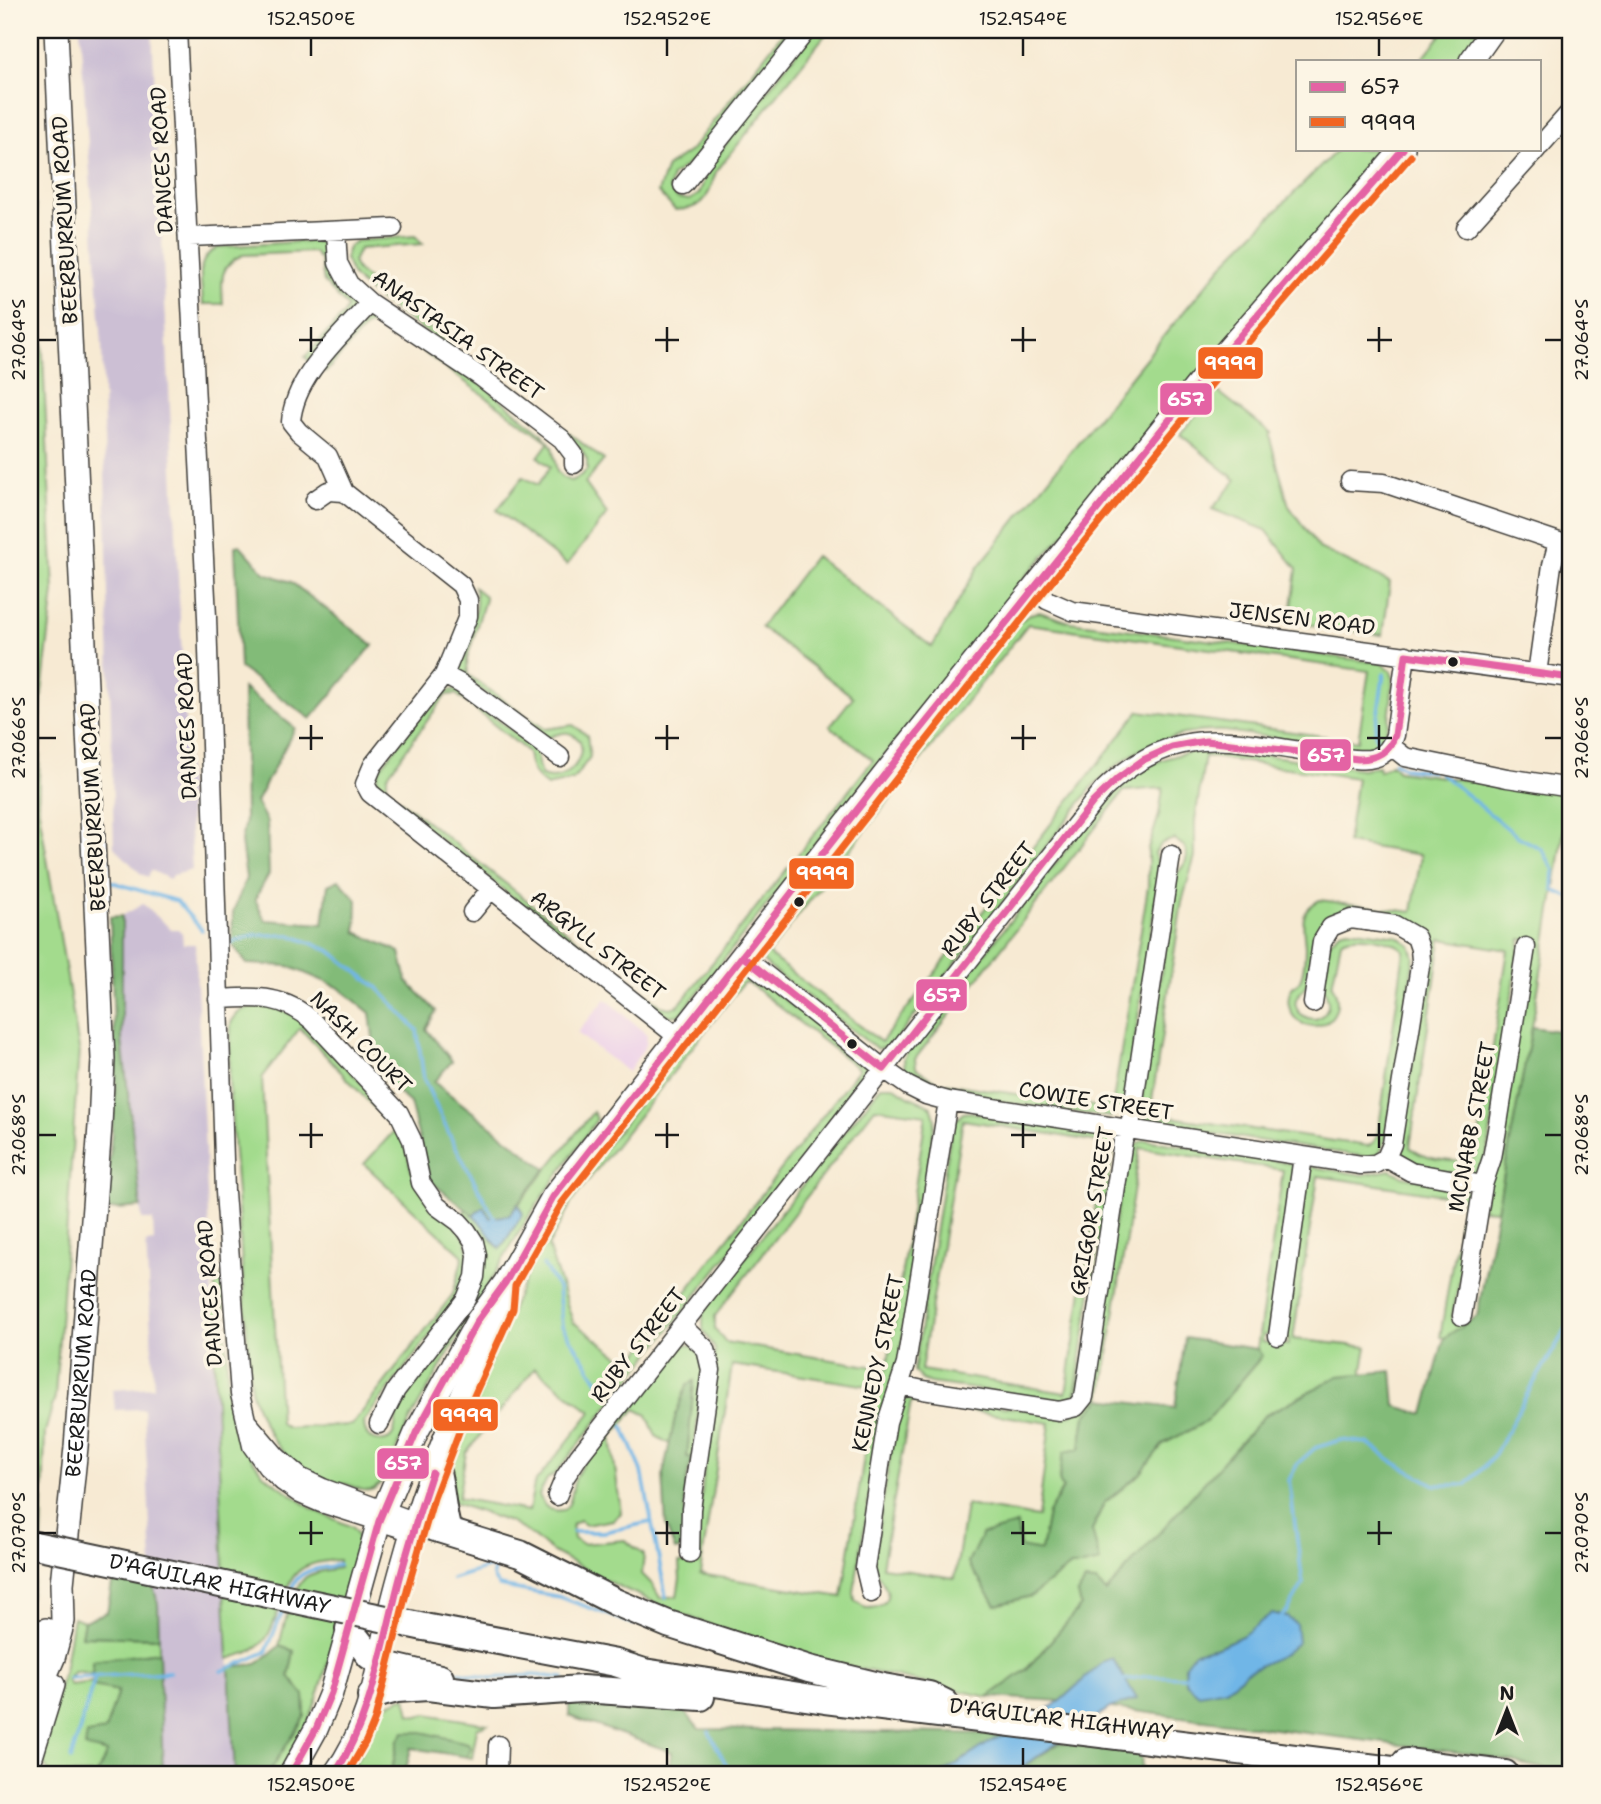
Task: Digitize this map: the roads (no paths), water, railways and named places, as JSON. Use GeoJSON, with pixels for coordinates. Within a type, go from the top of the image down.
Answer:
{"type":"FeatureCollection","features":[{"type":"Feature","properties":{"kind":"highway"},"geometry":{"type":"LineString","coordinates":[[435,1464],[448,1531]]}},
{"type":"Feature","properties":{"kind":"highway"},"geometry":{"type":"LineString","coordinates":[[414,1527],[448,1531],[520,1554],[615,1602],[668,1624],[809,1669],[929,1695],[943,1710]]}},
{"type":"Feature","properties":{"kind":"highway","name":"D'AGUILAR HIGHWAY"},"geometry":{"type":"LineString","coordinates":[[30,1544],[424,1627],[616,1663],[644,1672],[825,1700],[943,1710]]}},
{"type":"Feature","properties":{"kind":"highway"},"geometry":{"type":"LineString","coordinates":[[349,1629],[365,1652],[379,1661],[444,1679],[455,1690]]}},
{"type":"Feature","properties":{"kind":"highway","name":"D'AGUILAR HIGHWAY"},"geometry":{"type":"LineString","coordinates":[[616,1663],[644,1663],[943,1710],[1229,1745],[1505,1774]]}},
{"type":"Feature","properties":{"kind":"highway"},"geometry":{"type":"LineString","coordinates":[[372,1696],[391,1690],[419,1687],[494,1695],[544,1690],[600,1690],[804,1704],[825,1700]]}},
{"type":"Feature","properties":{"kind":"highway","name":"D'AGUILAR HIGHWAY"},"geometry":{"type":"LineString","coordinates":[[1229,1745],[1425,1774]]}},
{"type":"Feature","properties":{"kind":"main road","name":"BEERBURRUM ROAD"},"geometry":{"type":"LineString","coordinates":[[30,1711],[53,1658],[63,1621],[62,1584],[76,1447],[102,1094],[101,993],[56,30]]}},
{"type":"Feature","properties":{"kind":"main road"},"geometry":{"type":"LineString","coordinates":[[1472,60],[1493,30]]}},
{"type":"Feature","properties":{"kind":"main road"},"geometry":{"type":"LineString","coordinates":[[291,1774],[322,1716],[381,1515],[416,1433],[478,1320],[505,1283],[553,1198],[1033,588],[1228,348],[1402,150]]}},
{"type":"Feature","properties":{"kind":"main road"},"geometry":{"type":"LineString","coordinates":[[335,1774],[362,1728],[414,1527],[435,1464],[503,1305],[505,1283]]}},
{"type":"Feature","properties":{"kind":"main road","name":"BEERBURRUM ROAD"},"geometry":{"type":"LineString","coordinates":[[30,1671],[62,1584]]}},
{"type":"Feature","properties":{"kind":"main road"},"geometry":{"type":"LineString","coordinates":[[30,1760],[56,1673],[53,1658]]}},
{"type":"Feature","properties":{"kind":"street","name":"DANCES ROAD"},"geometry":{"type":"LineString","coordinates":[[177,30],[190,237],[207,631],[225,1192],[239,1383],[246,1420],[277,1457],[300,1476],[381,1515],[414,1527]]}},
{"type":"Feature","properties":{"kind":"street"},"geometry":{"type":"LineString","coordinates":[[684,185],[807,30]]}},
{"type":"Feature","properties":{"kind":"street"},"geometry":{"type":"LineString","coordinates":[[1542,144],[1571,111]]}},
{"type":"Feature","properties":{"kind":"street"},"geometry":{"type":"LineString","coordinates":[[1466,228],[1536,150]]}},
{"type":"Feature","properties":{"kind":"street"},"geometry":{"type":"LineString","coordinates":[[190,237],[393,228]]}},
{"type":"Feature","properties":{"kind":"street","name":"ANASTASIA STREET"},"geometry":{"type":"LineString","coordinates":[[336,232],[337,256],[341,271],[349,284],[370,303],[481,377],[562,439],[574,455],[574,464]]}},
{"type":"Feature","properties":{"kind":"street","name":"ARGYLL STREET"},"geometry":{"type":"LineString","coordinates":[[370,303],[314,365],[292,409],[291,422],[328,456],[344,492],[454,579],[466,593],[469,607],[468,616],[444,675],[373,765],[365,784],[373,798],[678,1037]]}},
{"type":"Feature","properties":{"kind":"street"},"geometry":{"type":"LineString","coordinates":[[1350,481],[1384,483],[1565,544],[1552,565],[1537,674]]}},
{"type":"Feature","properties":{"kind":"street"},"geometry":{"type":"LineString","coordinates":[[315,500],[328,492],[344,492]]}},
{"type":"Feature","properties":{"kind":"street","name":"JENSEN ROAD"},"geometry":{"type":"LineString","coordinates":[[1033,588],[1055,604],[1072,611],[1571,678]]}},
{"type":"Feature","properties":{"kind":"street"},"geometry":{"type":"LineString","coordinates":[[1406,655],[1391,746],[1405,757],[1571,788]]}},
{"type":"Feature","properties":{"kind":"street"},"geometry":{"type":"LineString","coordinates":[[444,675],[461,684],[559,757]]}},
{"type":"Feature","properties":{"kind":"street","name":"RUBY STREET"},"geometry":{"type":"LineString","coordinates":[[557,1496],[572,1466],[1093,802],[1122,772],[1144,757],[1164,749],[1206,741],[1367,759],[1379,756],[1391,746]]}},
{"type":"Feature","properties":{"kind":"street","name":"GRIGOR STREET"},"geometry":{"type":"LineString","coordinates":[[900,1385],[1059,1411],[1076,1406],[1084,1396],[1123,1141],[1131,1121],[1171,855]]}},
{"type":"Feature","properties":{"kind":"street"},"geometry":{"type":"LineString","coordinates":[[472,912],[490,890]]}},
{"type":"Feature","properties":{"kind":"street"},"geometry":{"type":"LineString","coordinates":[[1313,1003],[1322,942],[1331,927],[1352,919],[1395,925],[1416,937],[1421,960],[1392,1144],[1386,1158],[1410,1172],[1483,1185]]}},
{"type":"Feature","properties":{"kind":"street","name":"MCNABB STREET"},"geometry":{"type":"LineString","coordinates":[[1462,1316],[1483,1185],[1497,1130],[1526,947]]}},
{"type":"Feature","properties":{"kind":"street","name":"COWIE STREET"},"geometry":{"type":"LineString","coordinates":[[742,956],[884,1069],[926,1095],[948,1101],[1361,1166],[1375,1164],[1386,1158]]}},
{"type":"Feature","properties":{"kind":"street","name":"NASH COURT"},"geometry":{"type":"LineString","coordinates":[[218,999],[278,1000],[302,1011],[313,1021],[399,1112],[412,1140],[417,1172],[428,1195],[437,1206],[459,1222],[474,1242],[477,1255],[475,1277],[466,1299],[396,1390],[379,1424]]}},
{"type":"Feature","properties":{"kind":"street","name":"KENNEDY STREET"},"geometry":{"type":"LineString","coordinates":[[871,1593],[865,1568],[866,1553],[887,1422],[906,1364],[948,1101]]}},
{"type":"Feature","properties":{"kind":"street"},"geometry":{"type":"LineString","coordinates":[[1278,1336],[1303,1156]]}},
{"type":"Feature","properties":{"kind":"street"},"geometry":{"type":"LineString","coordinates":[[682,1326],[706,1349],[710,1370],[691,1509],[690,1553]]}},
{"type":"Feature","properties":{"kind":"street"},"geometry":{"type":"LineString","coordinates":[[497,1774],[498,1745]]}},
{"type":"Feature","properties":{"kind":"water"},"geometry":{"type":"Polygon","coordinates":[[[518,1205],[523,1214],[500,1249],[473,1215],[484,1207],[490,1218],[509,1215],[518,1205]]]}},
{"type":"Feature","properties":{"kind":"water"},"geometry":{"type":"Polygon","coordinates":[[[1272,1613],[1287,1617],[1296,1624],[1298,1642],[1284,1654],[1247,1672],[1226,1689],[1199,1694],[1185,1682],[1185,1665],[1195,1652],[1218,1647],[1242,1636],[1272,1613]]]}},
{"type":"Feature","properties":{"kind":"water"},"geometry":{"type":"Polygon","coordinates":[[[1113,1659],[1137,1699],[1110,1708],[1011,1774],[941,1774],[1060,1701],[1102,1663],[1113,1659]]]}},
{"type":"Feature","properties":{"kind":"waterway"},"geometry":{"type":"LineString","coordinates":[[1377,741],[1375,732],[1384,673]]}},
{"type":"Feature","properties":{"kind":"waterway"},"geometry":{"type":"LineString","coordinates":[[1394,762],[1404,768],[1432,771]]}},
{"type":"Feature","properties":{"kind":"waterway"},"geometry":{"type":"LineString","coordinates":[[1439,772],[1517,836],[1542,849],[1554,870],[1553,890],[1571,898]]}},
{"type":"Feature","properties":{"kind":"waterway"},"geometry":{"type":"LineString","coordinates":[[105,880],[176,901],[202,930]]}},
{"type":"Feature","properties":{"kind":"waterway"},"geometry":{"type":"LineString","coordinates":[[230,943],[253,935],[290,935],[329,950],[378,988],[417,1030],[424,1080],[451,1138],[495,1219]]}},
{"type":"Feature","properties":{"kind":"waterway"},"geometry":{"type":"LineString","coordinates":[[543,1265],[558,1288],[562,1326],[606,1393]]}},
{"type":"Feature","properties":{"kind":"waterway"},"geometry":{"type":"LineString","coordinates":[[1281,1617],[1303,1584],[1289,1480],[1298,1463],[1315,1448],[1340,1440],[1368,1443],[1395,1463],[1435,1485],[1466,1485],[1494,1456],[1571,1321]]}},
{"type":"Feature","properties":{"kind":"waterway"},"geometry":{"type":"LineString","coordinates":[[623,1426],[642,1471],[666,1597]]}},
{"type":"Feature","properties":{"kind":"waterway"},"geometry":{"type":"LineString","coordinates":[[573,1532],[604,1532],[651,1522]]}},
{"type":"Feature","properties":{"kind":"waterway"},"geometry":{"type":"LineString","coordinates":[[500,1564],[495,1566],[493,1574],[499,1586],[560,1597],[634,1624]]}},
{"type":"Feature","properties":{"kind":"waterway"},"geometry":{"type":"LineString","coordinates":[[292,1588],[295,1581],[305,1573],[339,1565]]}},
{"type":"Feature","properties":{"kind":"waterway"},"geometry":{"type":"LineString","coordinates":[[452,1579],[493,1566]]}},
{"type":"Feature","properties":{"kind":"waterway"},"geometry":{"type":"LineString","coordinates":[[222,1671],[266,1652],[284,1608]]}},
{"type":"Feature","properties":{"kind":"waterway"},"geometry":{"type":"LineString","coordinates":[[446,1670],[491,1678],[534,1675],[564,1678]]}},
{"type":"Feature","properties":{"kind":"waterway"},"geometry":{"type":"LineString","coordinates":[[69,1678],[170,1672]]}},
{"type":"Feature","properties":{"kind":"waterway"},"geometry":{"type":"LineString","coordinates":[[1122,1680],[1149,1676],[1187,1677]]}},
{"type":"Feature","properties":{"kind":"waterway"},"geometry":{"type":"LineString","coordinates":[[71,1759],[95,1677]]}},
{"type":"Feature","properties":{"kind":"waterway"},"geometry":{"type":"LineString","coordinates":[[709,1732],[728,1768],[745,1774]]}}]}
